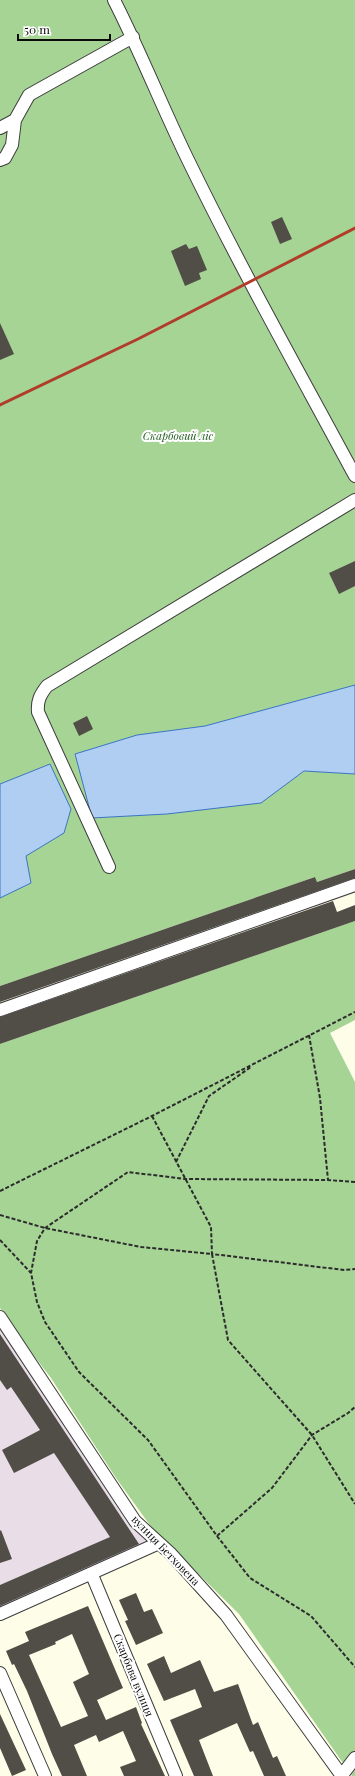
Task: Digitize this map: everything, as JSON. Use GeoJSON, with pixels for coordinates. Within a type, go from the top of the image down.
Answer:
{"type":"FeatureCollection","features":[{"type":"Feature","properties":{"kind":"street"},"geometry":{"type":"LineString","coordinates":[[114,0],[133,37],[189,162],[251,282],[355,476]]}},
{"type":"Feature","properties":{"kind":"street"},"geometry":{"type":"LineString","coordinates":[[0,160],[5,158],[12,145],[15,120],[29,94],[133,37]]}},
{"type":"Feature","properties":{"kind":"street"},"geometry":{"type":"LineString","coordinates":[[0,128],[15,120]]}},
{"type":"Feature","properties":{"kind":"street"},"geometry":{"type":"LineString","coordinates":[[109,867],[38,712],[40,694],[47,686],[355,500]]}},
{"type":"Feature","properties":{"kind":"street"},"geometry":{"type":"LineString","coordinates":[[0,1010],[355,885]]}},
{"type":"Feature","properties":{"kind":"street","name":"вулиця Бетховена"},"geometry":{"type":"LineString","coordinates":[[0,1317],[135,1521],[171,1554],[226,1615],[342,1776]]}},
{"type":"Feature","properties":{"kind":"street"},"geometry":{"type":"LineString","coordinates":[[0,1614],[92,1575],[159,1544]]}},
{"type":"Feature","properties":{"kind":"street","name":"Скарбова вулиця"},"geometry":{"type":"LineString","coordinates":[[92,1575],[176,1776]]}},
{"type":"Feature","properties":{"kind":"street"},"geometry":{"type":"LineString","coordinates":[[0,1673],[45,1776]]}},
{"type":"Feature","properties":{"kind":"street"},"geometry":{"type":"LineString","coordinates":[[342,1776],[355,1758]]}},
{"type":"Feature","properties":{"kind":"path"},"geometry":{"type":"LineString","coordinates":[[0,1191],[152,1116],[355,1012]]}},
{"type":"Feature","properties":{"kind":"path"},"geometry":{"type":"LineString","coordinates":[[309,1035],[320,1098],[328,1180]]}},
{"type":"Feature","properties":{"kind":"path"},"geometry":{"type":"LineString","coordinates":[[176,1162],[209,1096],[258,1062]]}},
{"type":"Feature","properties":{"kind":"path"},"geometry":{"type":"LineString","coordinates":[[152,1116],[210,1227],[212,1254],[228,1340],[312,1435],[355,1504]]}},
{"type":"Feature","properties":{"kind":"path"},"geometry":{"type":"LineString","coordinates":[[355,1182],[328,1180],[185,1179],[128,1172],[46,1228],[37,1241],[32,1273],[37,1302],[45,1322],[79,1372],[148,1440],[217,1536],[250,1578],[311,1616],[355,1667]]}},
{"type":"Feature","properties":{"kind":"path"},"geometry":{"type":"LineString","coordinates":[[0,1215],[46,1228],[141,1247],[344,1270],[355,1269]]}},
{"type":"Feature","properties":{"kind":"path"},"geometry":{"type":"LineString","coordinates":[[0,1240],[32,1273]]}},
{"type":"Feature","properties":{"kind":"path"},"geometry":{"type":"LineString","coordinates":[[217,1536],[272,1488],[312,1435],[348,1413],[355,1407]]}},
{"type":"Feature","properties":{"kind":"shaded area"},"geometry":{"type":"Polygon","coordinates":[[[0,1317],[135,1521],[159,1543],[0,1614],[0,1317]]]}},
{"type":"Feature","properties":{"kind":"green space","name":"Скарбовий ліс"},"geometry":{"type":"Polygon","coordinates":[[[0,0],[355,0],[355,869],[317,882],[315,877],[0,986],[0,0]]]}},
{"type":"Feature","properties":{"kind":"green space"},"geometry":{"type":"Polygon","coordinates":[[[355,921],[355,1020],[330,1033],[355,1082],[355,1776],[352,1776],[239,1614],[152,1528],[116,1478],[51,1378],[14,1330],[0,1308],[0,1044],[355,921]]]}},
{"type":"Feature","properties":{"kind":"water"},"geometry":{"type":"Polygon","coordinates":[[[355,685],[355,774],[304,771],[261,803],[167,814],[92,818],[75,754],[137,735],[205,726],[355,685]]]}},
{"type":"Feature","properties":{"kind":"water"},"geometry":{"type":"Polygon","coordinates":[[[50,764],[71,809],[64,833],[26,856],[31,883],[0,898],[0,784],[50,764]]]}},
{"type":"Feature","properties":{"kind":"building"},"geometry":{"type":"Polygon","coordinates":[[[282,217],[292,239],[280,244],[271,222],[282,217]]]}},
{"type":"Feature","properties":{"kind":"building"},"geometry":{"type":"Polygon","coordinates":[[[186,244],[189,249],[197,246],[207,270],[199,273],[201,279],[185,286],[171,251],[186,244]]]}},
{"type":"Feature","properties":{"kind":"building"},"geometry":{"type":"Polygon","coordinates":[[[0,323],[14,354],[0,360],[0,323]]]}},
{"type":"Feature","properties":{"kind":"building"},"geometry":{"type":"Polygon","coordinates":[[[355,561],[355,586],[339,594],[329,573],[355,561]]]}},
{"type":"Feature","properties":{"kind":"building"},"geometry":{"type":"Polygon","coordinates":[[[87,716],[93,729],[79,736],[73,723],[87,716]]]}},
{"type":"Feature","properties":{"kind":"building"},"geometry":{"type":"Polygon","coordinates":[[[355,869],[355,878],[0,1002],[0,986],[315,877],[317,882],[355,869]]]}},
{"type":"Feature","properties":{"kind":"building"},"geometry":{"type":"Polygon","coordinates":[[[333,901],[337,912],[355,905],[355,921],[0,1044],[0,1017],[333,901]]]}},
{"type":"Feature","properties":{"kind":"building"},"geometry":{"type":"Polygon","coordinates":[[[0,1334],[139,1544],[0,1606],[0,1585],[110,1537],[54,1453],[14,1473],[2,1450],[40,1430],[11,1387],[7,1390],[0,1380],[0,1334]]]}},
{"type":"Feature","properties":{"kind":"building"},"geometry":{"type":"Polygon","coordinates":[[[1,1530],[12,1559],[0,1563],[0,1531],[1,1530]]]}},
{"type":"Feature","properties":{"kind":"building"},"geometry":{"type":"Polygon","coordinates":[[[136,1593],[144,1612],[152,1609],[163,1633],[136,1645],[125,1621],[128,1620],[119,1600],[136,1593]]]}},
{"type":"Feature","properties":{"kind":"building"},"geometry":{"type":"Polygon","coordinates":[[[88,1606],[123,1688],[97,1700],[106,1720],[136,1707],[142,1723],[141,1724],[165,1776],[124,1776],[120,1767],[136,1761],[123,1731],[99,1742],[96,1735],[74,1745],[87,1776],[62,1776],[27,1691],[6,1651],[29,1641],[25,1632],[88,1606]],[[72,1634],[55,1642],[56,1644],[29,1655],[61,1727],[88,1716],[73,1682],[89,1674],[72,1634]]]}},
{"type":"Feature","properties":{"kind":"building"},"geometry":{"type":"Polygon","coordinates":[[[164,1656],[171,1673],[200,1660],[214,1692],[238,1684],[253,1725],[258,1722],[273,1758],[277,1756],[286,1776],[264,1776],[253,1751],[250,1752],[237,1723],[199,1740],[213,1776],[194,1776],[170,1720],[202,1707],[195,1689],[164,1701],[147,1664],[164,1656]]]}},
{"type":"Feature","properties":{"kind":"building"},"geometry":{"type":"Polygon","coordinates":[[[0,1714],[26,1770],[12,1776],[0,1748],[0,1714]]]}},
{"type":"Feature","properties":{"kind":"railway"},"geometry":{"type":"LineString","coordinates":[[0,405],[138,339],[355,228]]}}]}
